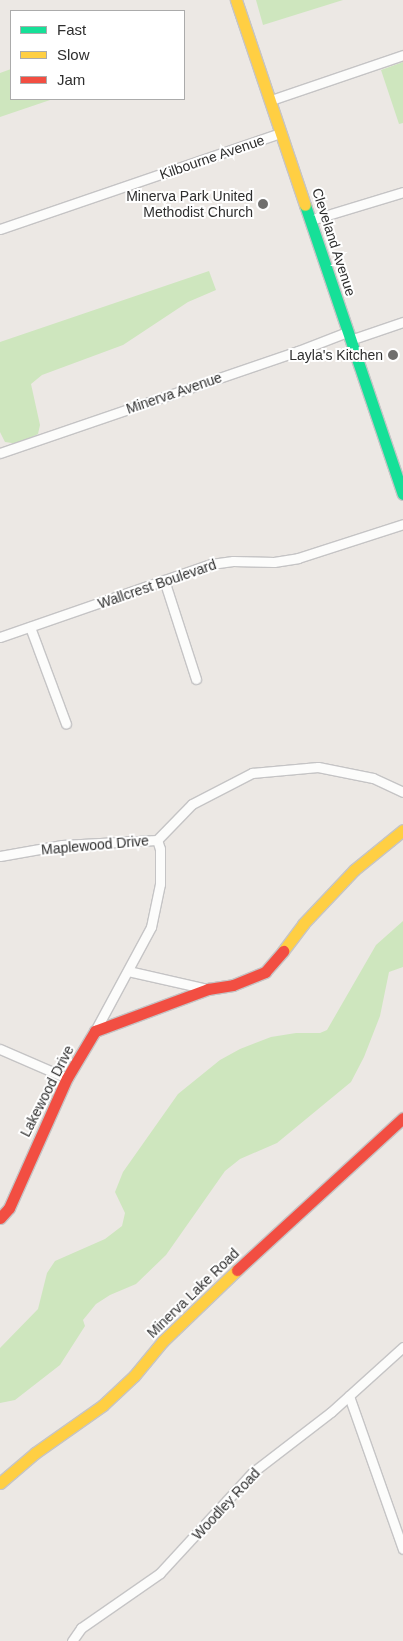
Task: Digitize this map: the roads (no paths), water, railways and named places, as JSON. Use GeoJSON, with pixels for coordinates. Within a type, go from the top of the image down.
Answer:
{"type":"FeatureCollection","features":[{"type":"Feature","properties":{"kind":"street","name":"Cleveland Avenue"},"geometry":{"type":"LineString","coordinates":[[236,0],[312,220],[348,336],[403,494]]}},
{"type":"Feature","properties":{"kind":"street"},"geometry":{"type":"LineString","coordinates":[[271,100],[403,55]]}},
{"type":"Feature","properties":{"kind":"street","name":"Kilbourne Avenue"},"geometry":{"type":"LineString","coordinates":[[0,229],[281,133]]}},
{"type":"Feature","properties":{"kind":"street"},"geometry":{"type":"LineString","coordinates":[[312,220],[403,192]]}},
{"type":"Feature","properties":{"kind":"street","name":"Minerva Avenue"},"geometry":{"type":"LineString","coordinates":[[0,452],[298,351],[403,322]]}},
{"type":"Feature","properties":{"kind":"street","name":"Wallcrest Boulevard"},"geometry":{"type":"LineString","coordinates":[[0,637],[164,580],[223,562],[274,562],[298,558],[403,524]]}},
{"type":"Feature","properties":{"kind":"street"},"geometry":{"type":"LineString","coordinates":[[164,580],[196,679]]}},
{"type":"Feature","properties":{"kind":"street"},"geometry":{"type":"LineString","coordinates":[[30,627],[66,724]]}},
{"type":"Feature","properties":{"kind":"street","name":"Maplewood Drive"},"geometry":{"type":"LineString","coordinates":[[0,856],[62,845],[157,840],[192,804],[252,773],[318,767],[372,778],[403,792]]}},
{"type":"Feature","properties":{"kind":"street"},"geometry":{"type":"LineString","coordinates":[[95,1031],[208,989],[233,985],[265,972],[288,946],[303,924],[354,870],[403,830]]}},
{"type":"Feature","properties":{"kind":"street"},"geometry":{"type":"LineString","coordinates":[[95,1031],[151,927],[160,884],[160,849],[157,840]]}},
{"type":"Feature","properties":{"kind":"street"},"geometry":{"type":"LineString","coordinates":[[128,971],[208,989]]}},
{"type":"Feature","properties":{"kind":"street","name":"Lakewood Drive"},"geometry":{"type":"LineString","coordinates":[[0,1218],[8,1208],[67,1078],[95,1031]]}},
{"type":"Feature","properties":{"kind":"street"},"geometry":{"type":"LineString","coordinates":[[0,1049],[67,1078]]}},
{"type":"Feature","properties":{"kind":"street","name":"Minerva Lake Road"},"geometry":{"type":"LineString","coordinates":[[0,1484],[35,1453],[103,1405],[134,1376],[163,1341],[202,1302],[403,1118]]}},
{"type":"Feature","properties":{"kind":"street","name":"Woodley Road"},"geometry":{"type":"LineString","coordinates":[[72,1641],[81,1628],[160,1573],[253,1472],[350,1396],[403,1347]]}},
{"type":"Feature","properties":{"kind":"street"},"geometry":{"type":"LineString","coordinates":[[350,1396],[403,1549]]}},
{"type":"Feature","properties":{"kind":"place","name":"Minerva Park United Methodist Church"},"geometry":{"type":"Point","coordinates":[263,204]}},
{"type":"Feature","properties":{"kind":"place","name":"Layla's Kitchen"},"geometry":{"type":"Point","coordinates":[393,355]}}]}
